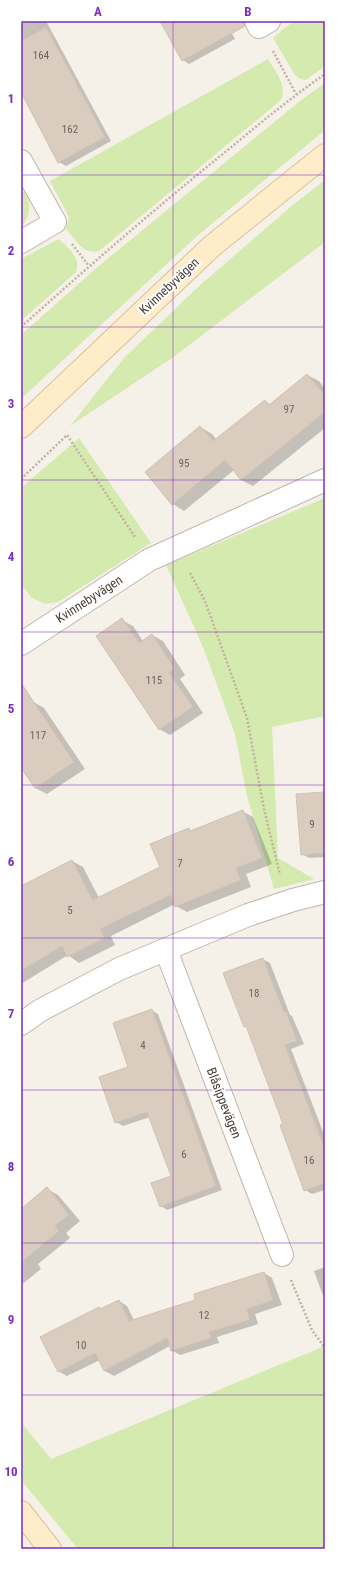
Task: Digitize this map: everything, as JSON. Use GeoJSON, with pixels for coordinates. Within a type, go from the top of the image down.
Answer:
{"type":"FeatureCollection","features":[{"type":"Feature","properties":{"kind":"street","name":"Kvinnebyvägen"},"geometry":{"type":"LineString","coordinates":[[21,427],[212,246],[325,155]]}},
{"type":"Feature","properties":{"kind":"street"},"geometry":{"type":"LineString","coordinates":[[21,161],[55,222],[21,242]]}},
{"type":"Feature","properties":{"kind":"street","name":"Kvinnebyvägen"},"geometry":{"type":"LineString","coordinates":[[23,638],[149,560],[325,480]]}},
{"type":"Feature","properties":{"kind":"street"},"geometry":{"type":"LineString","coordinates":[[21,1024],[41,1010],[119,969],[248,915],[293,900],[325,892]]}},
{"type":"Feature","properties":{"kind":"street","name":"Blåsippevägen"},"geometry":{"type":"LineString","coordinates":[[166,950],[282,1256]]}},
{"type":"Feature","properties":{"kind":"street"},"geometry":{"type":"LineString","coordinates":[[21,1512],[47,1548]]}},
{"type":"Feature","properties":{"kind":"path"},"geometry":{"type":"LineString","coordinates":[[261,23],[296,94]]}},
{"type":"Feature","properties":{"kind":"path"},"geometry":{"type":"LineString","coordinates":[[21,327],[89,266],[196,176],[296,94],[325,74]]}},
{"type":"Feature","properties":{"kind":"path"},"geometry":{"type":"LineString","coordinates":[[21,479],[68,435],[149,560]]}},
{"type":"Feature","properties":{"kind":"path"},"geometry":{"type":"LineString","coordinates":[[176,547],[205,601],[247,718],[264,809],[279,873],[293,900]]}},
{"type":"Feature","properties":{"kind":"path"},"geometry":{"type":"LineString","coordinates":[[282,1256],[312,1330],[325,1348]]}},
{"type":"Feature","properties":{"kind":"green space"},"geometry":{"type":"Polygon","coordinates":[[[295,21],[325,21],[325,66],[306,80],[300,79],[295,75],[273,38],[295,21]]]}},
{"type":"Feature","properties":{"kind":"green space"},"geometry":{"type":"Polygon","coordinates":[[[268,59],[282,84],[283,95],[281,100],[99,251],[88,251],[80,246],[66,229],[69,217],[50,181],[268,59]]]}},
{"type":"Feature","properties":{"kind":"green space"},"geometry":{"type":"Polygon","coordinates":[[[325,83],[325,130],[197,236],[21,399],[21,335],[94,270],[300,101],[325,83]]]}},
{"type":"Feature","properties":{"kind":"green space"},"geometry":{"type":"Polygon","coordinates":[[[325,180],[325,242],[172,358],[70,426],[124,358],[198,287],[294,204],[325,180]]]}},
{"type":"Feature","properties":{"kind":"green space"},"geometry":{"type":"Polygon","coordinates":[[[26,191],[29,210],[25,222],[21,226],[21,194],[26,191]]]}},
{"type":"Feature","properties":{"kind":"green space"},"geometry":{"type":"Polygon","coordinates":[[[59,239],[73,254],[77,262],[76,272],[21,321],[21,259],[59,239]]]}},
{"type":"Feature","properties":{"kind":"green space"},"geometry":{"type":"Polygon","coordinates":[[[79,438],[151,543],[58,602],[45,604],[32,598],[21,584],[21,488],[79,438]]]}},
{"type":"Feature","properties":{"kind":"green space"},"geometry":{"type":"Polygon","coordinates":[[[325,498],[325,716],[272,727],[278,858],[314,879],[274,889],[247,796],[235,734],[203,647],[166,565],[325,498]]]}},
{"type":"Feature","properties":{"kind":"green space"},"geometry":{"type":"Polygon","coordinates":[[[325,1346],[325,1549],[78,1549],[21,1480],[21,1422],[51,1459],[325,1346]]]}},
{"type":"Feature","properties":{"kind":"building"},"geometry":{"type":"Polygon","coordinates":[[[160,21],[244,21],[245,26],[182,61],[160,21]]]}},
{"type":"Feature","properties":{"kind":"building"},"geometry":{"type":"Polygon","coordinates":[[[46,27],[105,137],[58,163],[21,92],[21,41],[46,27]]]}},
{"type":"Feature","properties":{"kind":"building"},"geometry":{"type":"Polygon","coordinates":[[[307,374],[325,395],[325,412],[241,480],[225,460],[172,505],[145,472],[200,426],[213,441],[265,400],[269,405],[307,374]]]}},
{"type":"Feature","properties":{"kind":"building"},"geometry":{"type":"Polygon","coordinates":[[[122,618],[139,643],[152,634],[175,669],[169,672],[193,707],[159,730],[96,636],[122,618]]]}},
{"type":"Feature","properties":{"kind":"building"},"geometry":{"type":"Polygon","coordinates":[[[21,683],[74,762],[35,788],[21,768],[21,683]]]}},
{"type":"Feature","properties":{"kind":"building"},"geometry":{"type":"Polygon","coordinates":[[[325,792],[325,853],[301,855],[296,794],[325,792]]]}},
{"type":"Feature","properties":{"kind":"building"},"geometry":{"type":"Polygon","coordinates":[[[243,810],[262,858],[236,868],[241,880],[175,907],[171,895],[100,929],[105,938],[67,957],[62,946],[21,971],[21,886],[72,860],[93,900],[160,867],[150,844],[189,828],[190,831],[243,810]]]}},
{"type":"Feature","properties":{"kind":"building"},"geometry":{"type":"Polygon","coordinates":[[[263,958],[297,1041],[285,1045],[325,1149],[325,1183],[304,1191],[280,1125],[283,1124],[246,1026],[244,1027],[223,973],[263,958]]]}},
{"type":"Feature","properties":{"kind":"building"},"geometry":{"type":"Polygon","coordinates":[[[152,1009],[216,1186],[160,1207],[151,1183],[171,1176],[147,1112],[115,1123],[99,1077],[128,1067],[113,1023],[152,1009]]]}},
{"type":"Feature","properties":{"kind":"building"},"geometry":{"type":"Polygon","coordinates":[[[47,1187],[69,1215],[55,1226],[59,1231],[21,1263],[21,1209],[47,1187]]]}},
{"type":"Feature","properties":{"kind":"building"},"geometry":{"type":"Polygon","coordinates":[[[264,1272],[273,1300],[247,1309],[250,1320],[209,1332],[211,1338],[171,1351],[167,1338],[104,1371],[95,1353],[58,1372],[40,1337],[99,1307],[100,1309],[119,1300],[129,1321],[195,1300],[194,1294],[264,1272]]]}}]}
